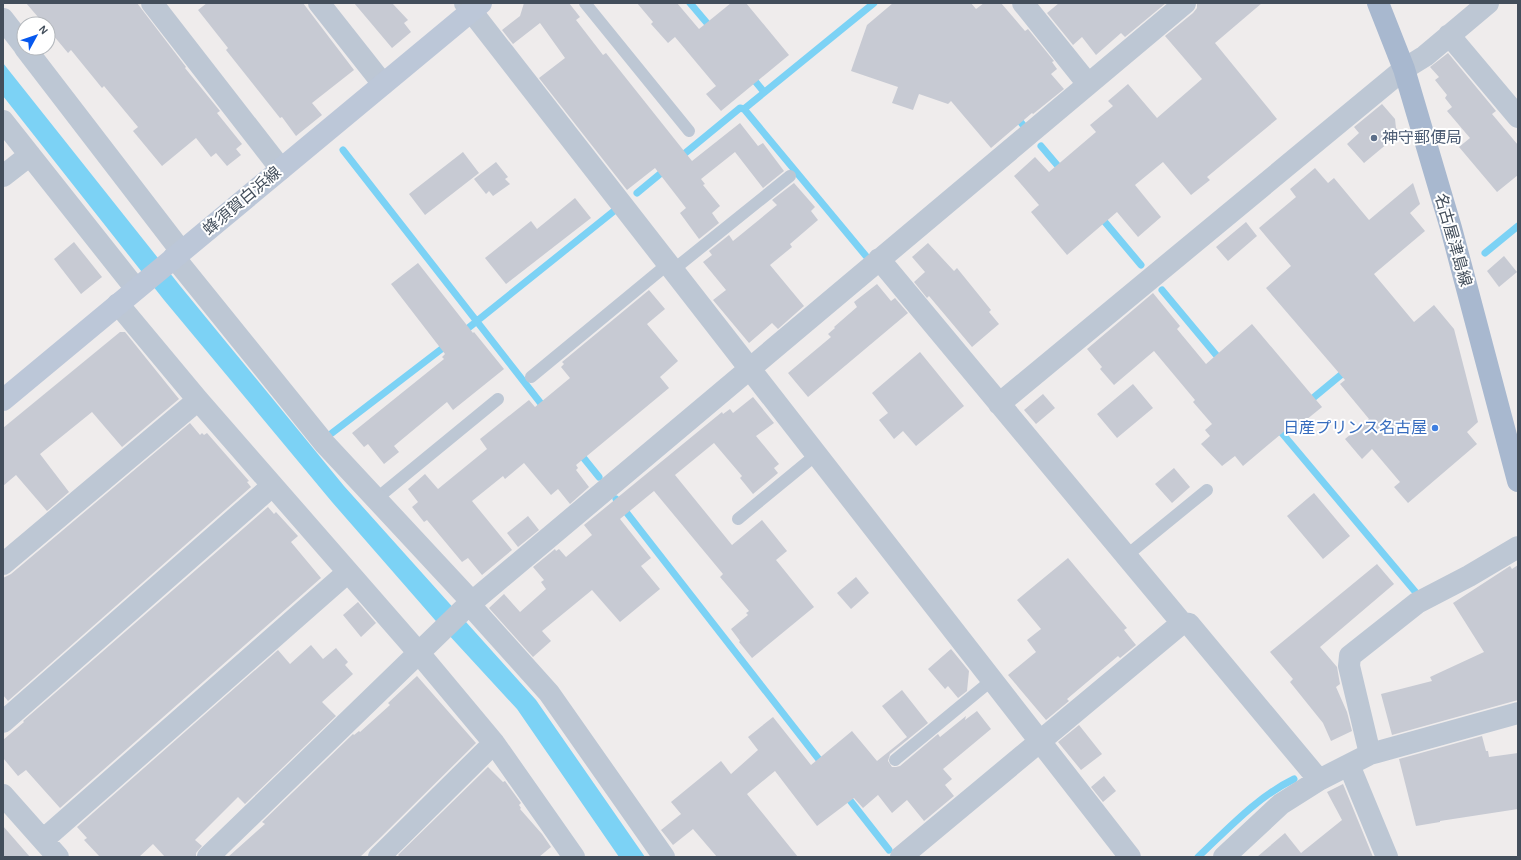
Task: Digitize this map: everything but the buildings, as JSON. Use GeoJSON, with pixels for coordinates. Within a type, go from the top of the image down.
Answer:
{"type":"FeatureCollection","features":[{"type":"Feature","properties":{"kind":"main road","name":"名古屋津島線"},"geometry":{"type":"LineString","coordinates":[[1378,3],[1404,69],[1451,228],[1518,481]]}},
{"type":"Feature","properties":{"kind":"main road","name":"蜂須賀白浜線"},"geometry":{"type":"LineString","coordinates":[[3,400],[383,84],[472,6]]}},
{"type":"Feature","properties":{"kind":"street"},"geometry":{"type":"LineString","coordinates":[[152,3],[281,169]]}},
{"type":"Feature","properties":{"kind":"street"},"geometry":{"type":"LineString","coordinates":[[319,3],[383,84]]}},
{"type":"Feature","properties":{"kind":"street"},"geometry":{"type":"LineString","coordinates":[[1023,3],[1088,84]]}},
{"type":"Feature","properties":{"kind":"street"},"geometry":{"type":"LineString","coordinates":[[208,857],[469,604],[1185,3]]}},
{"type":"Feature","properties":{"kind":"street"},"geometry":{"type":"LineString","coordinates":[[999,404],[1404,69],[1425,56],[1488,3]]}},
{"type":"Feature","properties":{"kind":"street"},"geometry":{"type":"LineString","coordinates":[[472,6],[749,368],[1130,857]]}},
{"type":"Feature","properties":{"kind":"street"},"geometry":{"type":"LineString","coordinates":[[3,19],[16,36]]}},
{"type":"Feature","properties":{"kind":"street"},"geometry":{"type":"LineString","coordinates":[[1449,35],[1518,118]]}},
{"type":"Feature","properties":{"kind":"street"},"geometry":{"type":"LineString","coordinates":[[31,56],[175,256],[325,444],[549,693],[664,857]]}},
{"type":"Feature","properties":{"kind":"street"},"geometry":{"type":"LineString","coordinates":[[3,121],[139,287]]}},
{"type":"Feature","properties":{"kind":"street"},"geometry":{"type":"LineString","coordinates":[[3,176],[30,155]]}},
{"type":"Feature","properties":{"kind":"street"},"geometry":{"type":"LineString","coordinates":[[879,259],[1182,623],[1189,624],[1319,780]]}},
{"type":"Feature","properties":{"kind":"street"},"geometry":{"type":"LineString","coordinates":[[118,304],[198,400],[418,652],[494,743],[574,857]]}},
{"type":"Feature","properties":{"kind":"street"},"geometry":{"type":"LineString","coordinates":[[3,564],[198,400]]}},
{"type":"Feature","properties":{"kind":"street"},"geometry":{"type":"LineString","coordinates":[[3,722],[272,486]]}},
{"type":"Feature","properties":{"kind":"street"},"geometry":{"type":"LineString","coordinates":[[1370,754],[1348,666],[1350,656],[1417,603],[1469,576],[1518,547]]}},
{"type":"Feature","properties":{"kind":"street"},"geometry":{"type":"LineString","coordinates":[[43,840],[348,572]]}},
{"type":"Feature","properties":{"kind":"street"},"geometry":{"type":"LineString","coordinates":[[901,857],[1182,623]]}},
{"type":"Feature","properties":{"kind":"street"},"geometry":{"type":"LineString","coordinates":[[1224,857],[1281,804],[1319,780],[1349,764],[1370,754],[1518,713]]}},
{"type":"Feature","properties":{"kind":"street"},"geometry":{"type":"LineString","coordinates":[[379,857],[494,743]]}},
{"type":"Feature","properties":{"kind":"street"},"geometry":{"type":"LineString","coordinates":[[1349,764],[1387,857]]}},
{"type":"Feature","properties":{"kind":"street"},"geometry":{"type":"LineString","coordinates":[[3,795],[58,857]]}},
{"type":"Feature","properties":{"kind":"lane"},"geometry":{"type":"LineString","coordinates":[[585,3],[689,131]]}},
{"type":"Feature","properties":{"kind":"lane"},"geometry":{"type":"LineString","coordinates":[[531,377],[790,176]]}},
{"type":"Feature","properties":{"kind":"lane"},"geometry":{"type":"LineString","coordinates":[[376,499],[498,399]]}},
{"type":"Feature","properties":{"kind":"lane"},"geometry":{"type":"LineString","coordinates":[[738,519],[817,454]]}},
{"type":"Feature","properties":{"kind":"lane"},"geometry":{"type":"LineString","coordinates":[[1126,556],[1207,490]]}},
{"type":"Feature","properties":{"kind":"lane"},"geometry":{"type":"LineString","coordinates":[[894,760],[992,680]]}},
{"type":"Feature","properties":{"kind":"water"},"geometry":{"type":"Polygon","coordinates":[[[3,63],[181,287],[344,486],[536,700],[645,857],[619,857],[517,709],[435,620],[332,502],[164,300],[3,96],[3,63]]]}},
{"type":"Feature","properties":{"kind":"waterway"},"geometry":{"type":"LineString","coordinates":[[690,3],[712,29]]}},
{"type":"Feature","properties":{"kind":"waterway"},"geometry":{"type":"LineString","coordinates":[[678,159],[740,108],[744,109],[874,3]]}},
{"type":"Feature","properties":{"kind":"waterway"},"geometry":{"type":"LineString","coordinates":[[750,75],[764,92]]}},
{"type":"Feature","properties":{"kind":"waterway"},"geometry":{"type":"LineString","coordinates":[[744,109],[866,256]]}},
{"type":"Feature","properties":{"kind":"waterway"},"geometry":{"type":"LineString","coordinates":[[1015,115],[1023,125]]}},
{"type":"Feature","properties":{"kind":"waterway"},"geometry":{"type":"LineString","coordinates":[[1041,146],[1063,172]]}},
{"type":"Feature","properties":{"kind":"waterway"},"geometry":{"type":"LineString","coordinates":[[343,150],[546,410]]}},
{"type":"Feature","properties":{"kind":"waterway"},"geometry":{"type":"LineString","coordinates":[[637,193],[666,169]]}},
{"type":"Feature","properties":{"kind":"waterway"},"geometry":{"type":"LineString","coordinates":[[462,333],[614,211]]}},
{"type":"Feature","properties":{"kind":"waterway"},"geometry":{"type":"LineString","coordinates":[[1099,215],[1141,265]]}},
{"type":"Feature","properties":{"kind":"waterway"},"geometry":{"type":"LineString","coordinates":[[1485,253],[1518,226]]}},
{"type":"Feature","properties":{"kind":"waterway"},"geometry":{"type":"LineString","coordinates":[[1162,290],[1222,362]]}},
{"type":"Feature","properties":{"kind":"waterway"},"geometry":{"type":"LineString","coordinates":[[332,433],[448,344]]}},
{"type":"Feature","properties":{"kind":"waterway"},"geometry":{"type":"LineString","coordinates":[[1307,403],[1348,369]]}},
{"type":"Feature","properties":{"kind":"waterway"},"geometry":{"type":"LineString","coordinates":[[1276,426],[1418,595]]}},
{"type":"Feature","properties":{"kind":"waterway"},"geometry":{"type":"LineString","coordinates":[[578,451],[599,477]]}},
{"type":"Feature","properties":{"kind":"waterway"},"geometry":{"type":"LineString","coordinates":[[616,499],[824,766]]}},
{"type":"Feature","properties":{"kind":"waterway"},"geometry":{"type":"LineString","coordinates":[[1198,857],[1255,804],[1280,786],[1294,779]]}},
{"type":"Feature","properties":{"kind":"waterway"},"geometry":{"type":"LineString","coordinates":[[845,794],[889,850]]}},
{"type":"Feature","properties":{"kind":"place","name":"神守郵便局"},"geometry":{"type":"Point","coordinates":[1374,138]}},
{"type":"Feature","properties":{"kind":"place","name":"日産プリンス名古屋"},"geometry":{"type":"Point","coordinates":[1435,428]}}]}
